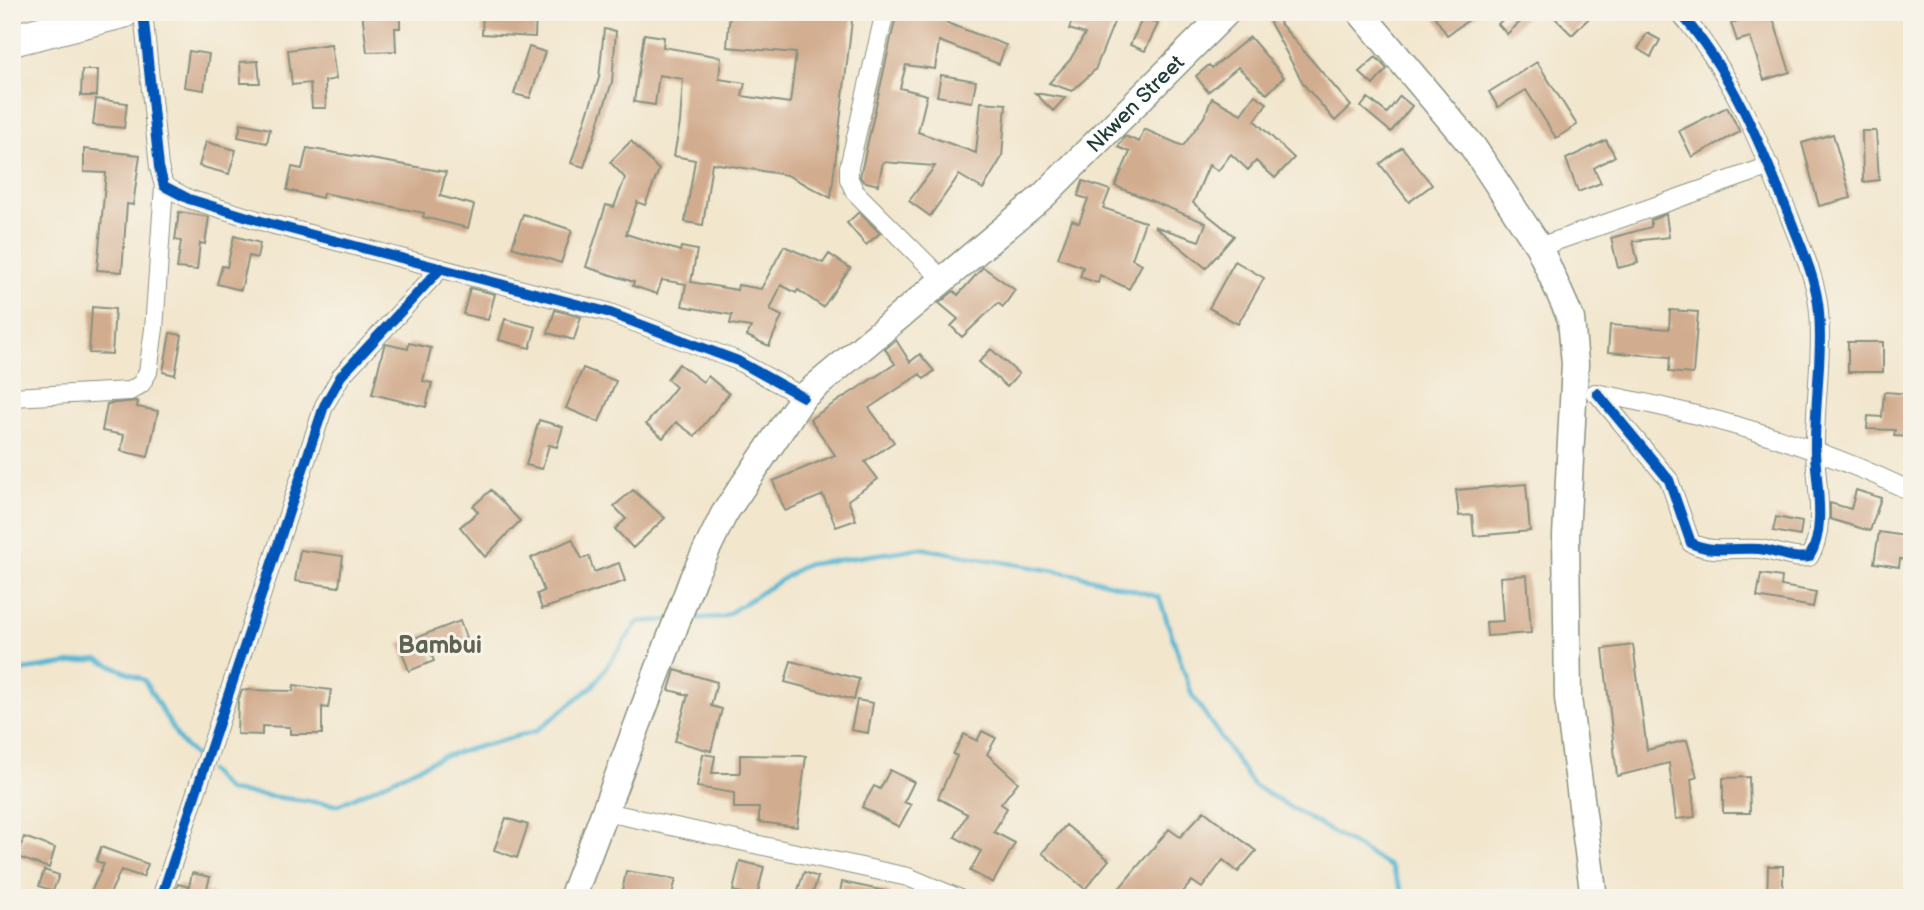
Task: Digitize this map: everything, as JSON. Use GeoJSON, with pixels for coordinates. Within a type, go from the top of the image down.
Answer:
{"type":"FeatureCollection","features":[{"type":"Feature","properties":{"kind":"highway"},"geometry":{"type":"LineString","coordinates":[[12,40],[123,12]]}},
{"type":"Feature","properties":{"kind":"main road","name":"Nkwen Street"},"geometry":{"type":"LineString","coordinates":[[572,898],[693,578],[724,514],[803,397],[1042,197],[1227,12]]}},
{"type":"Feature","properties":{"kind":"main road"},"geometry":{"type":"LineString","coordinates":[[1360,12],[1473,148],[1539,247],[1571,319],[1586,391],[1566,536],[1568,698],[1594,898]]}},
{"type":"Feature","properties":{"kind":"street"},"geometry":{"type":"LineString","coordinates":[[12,397],[130,391],[141,384],[148,372],[154,329],[164,186],[159,167],[143,12]]}},
{"type":"Feature","properties":{"kind":"street"},"geometry":{"type":"LineString","coordinates":[[885,12],[849,166],[849,179],[855,192],[943,280]]}},
{"type":"Feature","properties":{"kind":"street"},"geometry":{"type":"LineString","coordinates":[[1586,391],[1669,480],[1691,543],[1699,547],[1759,549],[1800,559],[1809,557],[1817,535],[1815,451],[1819,307],[1814,280],[1770,166],[1698,33],[1679,12]]}},
{"type":"Feature","properties":{"kind":"street"},"geometry":{"type":"LineString","coordinates":[[1539,247],[1770,166]]}},
{"type":"Feature","properties":{"kind":"street"},"geometry":{"type":"LineString","coordinates":[[164,186],[189,199],[247,217],[607,312],[737,360],[803,397]]}},
{"type":"Feature","properties":{"kind":"street"},"geometry":{"type":"LineString","coordinates":[[161,898],[324,406],[341,376],[441,268]]}},
{"type":"Feature","properties":{"kind":"street"},"geometry":{"type":"LineString","coordinates":[[1586,391],[1669,406],[1815,451],[1912,492]]}},
{"type":"Feature","properties":{"kind":"street"},"geometry":{"type":"LineString","coordinates":[[606,812],[908,877],[958,898]]}},
{"type":"Feature","properties":{"kind":"building"},"geometry":{"type":"Polygon","coordinates":[[[362,12],[400,12],[400,28],[395,28],[396,51],[367,52],[362,12]]]}},
{"type":"Feature","properties":{"kind":"building"},"geometry":{"type":"Polygon","coordinates":[[[483,12],[536,12],[535,37],[482,34],[483,12]]]}},
{"type":"Feature","properties":{"kind":"building"},"geometry":{"type":"Polygon","coordinates":[[[730,12],[853,12],[831,198],[787,175],[712,163],[703,225],[685,222],[695,160],[674,156],[680,123],[683,79],[659,75],[655,105],[634,102],[644,34],[664,37],[663,47],[721,57],[719,79],[745,83],[742,96],[790,103],[796,53],[727,47],[730,12]]]}},
{"type":"Feature","properties":{"kind":"building"},"geometry":{"type":"Polygon","coordinates":[[[897,12],[949,12],[947,23],[1006,45],[999,64],[939,41],[935,69],[906,65],[900,88],[927,95],[918,132],[976,153],[981,102],[1006,104],[1002,157],[983,189],[959,175],[930,216],[909,201],[935,166],[883,162],[878,185],[863,181],[860,177],[897,12]]]}},
{"type":"Feature","properties":{"kind":"building"},"geometry":{"type":"Polygon","coordinates":[[[1075,12],[1118,12],[1095,70],[1072,91],[1049,83],[1070,60],[1085,34],[1069,29],[1075,12]]]}},
{"type":"Feature","properties":{"kind":"building"},"geometry":{"type":"Polygon","coordinates":[[[1442,12],[1480,12],[1447,35],[1435,17],[1442,12]]]}},
{"type":"Feature","properties":{"kind":"building"},"geometry":{"type":"Polygon","coordinates":[[[1511,12],[1531,12],[1507,34],[1498,24],[1511,12]]]}},
{"type":"Feature","properties":{"kind":"building"},"geometry":{"type":"Polygon","coordinates":[[[1549,12],[1595,12],[1572,35],[1549,12]]]}},
{"type":"Feature","properties":{"kind":"building"},"geometry":{"type":"Polygon","coordinates":[[[1771,12],[1790,72],[1764,80],[1750,37],[1737,41],[1731,23],[1771,12]]]}},
{"type":"Feature","properties":{"kind":"building"},"geometry":{"type":"Polygon","coordinates":[[[1272,14],[1351,106],[1335,121],[1304,85],[1267,17],[1272,14]]]}},
{"type":"Feature","properties":{"kind":"building"},"geometry":{"type":"Polygon","coordinates":[[[1143,17],[1158,24],[1145,51],[1130,45],[1143,17]]]}},
{"type":"Feature","properties":{"kind":"building"},"geometry":{"type":"Polygon","coordinates":[[[604,29],[616,31],[612,82],[584,167],[571,163],[599,78],[604,29]]]}},
{"type":"Feature","properties":{"kind":"building"},"geometry":{"type":"Polygon","coordinates":[[[1647,33],[1660,40],[1651,57],[1638,49],[1647,33]]]}},
{"type":"Feature","properties":{"kind":"building"},"geometry":{"type":"Polygon","coordinates":[[[1250,37],[1284,77],[1267,94],[1238,67],[1208,92],[1196,76],[1209,65],[1212,68],[1250,37]]]}},
{"type":"Feature","properties":{"kind":"building"},"geometry":{"type":"Polygon","coordinates":[[[331,44],[336,79],[325,81],[326,108],[312,108],[310,83],[292,85],[288,50],[331,44]]]}},
{"type":"Feature","properties":{"kind":"building"},"geometry":{"type":"Polygon","coordinates":[[[529,47],[545,52],[530,98],[514,94],[529,47]]]}},
{"type":"Feature","properties":{"kind":"building"},"geometry":{"type":"Polygon","coordinates":[[[189,51],[209,54],[204,90],[184,87],[189,51]]]}},
{"type":"Feature","properties":{"kind":"building"},"geometry":{"type":"Polygon","coordinates":[[[1376,57],[1387,69],[1373,85],[1359,72],[1376,57]]]}},
{"type":"Feature","properties":{"kind":"building"},"geometry":{"type":"Polygon","coordinates":[[[258,61],[260,83],[241,83],[240,62],[258,61]]]}},
{"type":"Feature","properties":{"kind":"building"},"geometry":{"type":"Polygon","coordinates":[[[1537,62],[1577,125],[1556,138],[1526,90],[1498,107],[1489,92],[1537,62]]]}},
{"type":"Feature","properties":{"kind":"building"},"geometry":{"type":"Polygon","coordinates":[[[82,70],[98,70],[97,96],[81,96],[82,70]]]}},
{"type":"Feature","properties":{"kind":"building"},"geometry":{"type":"Polygon","coordinates":[[[941,75],[976,81],[972,102],[937,96],[941,75]]]}},
{"type":"Feature","properties":{"kind":"building"},"geometry":{"type":"Polygon","coordinates":[[[1035,93],[1065,98],[1053,111],[1035,93]]]}},
{"type":"Feature","properties":{"kind":"building"},"geometry":{"type":"Polygon","coordinates":[[[1255,95],[1267,103],[1255,121],[1294,158],[1275,178],[1256,161],[1248,170],[1231,154],[1218,171],[1209,165],[1193,203],[1234,236],[1206,268],[1154,226],[1199,241],[1206,223],[1115,186],[1130,152],[1118,147],[1125,136],[1139,142],[1144,129],[1183,146],[1204,117],[1212,98],[1241,114],[1255,95]]]}},
{"type":"Feature","properties":{"kind":"building"},"geometry":{"type":"Polygon","coordinates":[[[1400,96],[1412,106],[1391,132],[1361,107],[1368,98],[1387,113],[1400,96]]]}},
{"type":"Feature","properties":{"kind":"building"},"geometry":{"type":"Polygon","coordinates":[[[96,99],[127,103],[124,128],[93,125],[96,99]]]}},
{"type":"Feature","properties":{"kind":"building"},"geometry":{"type":"Polygon","coordinates":[[[1727,107],[1740,132],[1692,157],[1679,131],[1727,107]]]}},
{"type":"Feature","properties":{"kind":"building"},"geometry":{"type":"Polygon","coordinates":[[[241,123],[270,129],[267,143],[238,137],[241,123]]]}},
{"type":"Feature","properties":{"kind":"building"},"geometry":{"type":"Polygon","coordinates":[[[1862,131],[1876,131],[1879,180],[1863,182],[1862,131]]]}},
{"type":"Feature","properties":{"kind":"building"},"geometry":{"type":"Polygon","coordinates":[[[1833,134],[1851,198],[1819,206],[1802,143],[1833,134]]]}},
{"type":"Feature","properties":{"kind":"building"},"geometry":{"type":"Polygon","coordinates":[[[1606,140],[1615,156],[1594,168],[1601,183],[1578,192],[1566,159],[1606,140]]]}},
{"type":"Feature","properties":{"kind":"building"},"geometry":{"type":"Polygon","coordinates":[[[631,141],[659,170],[645,205],[637,202],[626,234],[680,251],[681,247],[697,250],[691,282],[737,290],[738,285],[761,289],[784,246],[823,263],[829,254],[850,268],[823,307],[798,290],[796,293],[781,285],[770,310],[782,316],[769,346],[747,336],[751,327],[730,324],[732,315],[682,306],[686,284],[662,280],[657,294],[633,286],[634,282],[586,267],[606,205],[614,207],[625,178],[610,162],[631,141]]]}},
{"type":"Feature","properties":{"kind":"building"},"geometry":{"type":"Polygon","coordinates":[[[206,142],[236,150],[229,174],[199,166],[206,142]]]}},
{"type":"Feature","properties":{"kind":"building"},"geometry":{"type":"Polygon","coordinates":[[[1402,147],[1432,185],[1409,202],[1380,164],[1402,147]]]}},
{"type":"Feature","properties":{"kind":"building"},"geometry":{"type":"Polygon","coordinates":[[[307,148],[446,172],[440,196],[474,205],[468,228],[423,217],[424,213],[323,193],[322,198],[287,190],[292,167],[302,169],[307,148]]]}},
{"type":"Feature","properties":{"kind":"building"},"geometry":{"type":"Polygon","coordinates":[[[84,149],[140,155],[133,205],[127,204],[122,272],[97,270],[106,173],[84,172],[84,149]]]}},
{"type":"Feature","properties":{"kind":"building"},"geometry":{"type":"Polygon","coordinates":[[[1083,181],[1110,190],[1103,208],[1145,222],[1132,259],[1142,264],[1129,289],[1100,275],[1098,283],[1080,277],[1083,267],[1058,258],[1072,220],[1079,223],[1088,199],[1078,196],[1083,181]]]}},
{"type":"Feature","properties":{"kind":"building"},"geometry":{"type":"Polygon","coordinates":[[[179,212],[209,217],[205,244],[200,243],[197,270],[177,268],[181,241],[175,240],[179,212]]]}},
{"type":"Feature","properties":{"kind":"building"},"geometry":{"type":"Polygon","coordinates":[[[859,212],[880,233],[866,245],[847,223],[859,212]]]}},
{"type":"Feature","properties":{"kind":"building"},"geometry":{"type":"Polygon","coordinates":[[[523,214],[572,230],[561,263],[512,247],[523,214]]]}},
{"type":"Feature","properties":{"kind":"building"},"geometry":{"type":"Polygon","coordinates":[[[1666,214],[1669,237],[1633,241],[1638,263],[1618,268],[1611,238],[1651,227],[1651,220],[1666,214]]]}},
{"type":"Feature","properties":{"kind":"building"},"geometry":{"type":"Polygon","coordinates":[[[234,236],[260,243],[257,258],[249,256],[241,290],[217,284],[222,266],[227,267],[234,236]]]}},
{"type":"Feature","properties":{"kind":"building"},"geometry":{"type":"Polygon","coordinates":[[[1235,261],[1264,278],[1238,324],[1209,308],[1235,261]]]}},
{"type":"Feature","properties":{"kind":"building"},"geometry":{"type":"Polygon","coordinates":[[[983,267],[1015,290],[1003,307],[998,303],[962,337],[951,326],[958,319],[939,303],[954,291],[958,295],[983,267]]]}},
{"type":"Feature","properties":{"kind":"building"},"geometry":{"type":"Polygon","coordinates":[[[470,288],[495,294],[488,320],[463,314],[470,288]]]}},
{"type":"Feature","properties":{"kind":"building"},"geometry":{"type":"Polygon","coordinates":[[[92,307],[115,309],[112,354],[89,353],[92,307]]]}},
{"type":"Feature","properties":{"kind":"building"},"geometry":{"type":"Polygon","coordinates":[[[555,310],[581,317],[574,340],[548,333],[555,310]]]}},
{"type":"Feature","properties":{"kind":"building"},"geometry":{"type":"Polygon","coordinates":[[[1670,310],[1698,312],[1693,374],[1669,372],[1670,357],[1608,352],[1610,325],[1669,329],[1670,310]]]}},
{"type":"Feature","properties":{"kind":"building"},"geometry":{"type":"Polygon","coordinates":[[[505,319],[536,327],[530,348],[499,340],[505,319]]]}},
{"type":"Feature","properties":{"kind":"building"},"geometry":{"type":"Polygon","coordinates":[[[170,333],[182,335],[175,375],[163,372],[170,333]]]}},
{"type":"Feature","properties":{"kind":"building"},"geometry":{"type":"Polygon","coordinates":[[[896,340],[910,362],[920,354],[934,371],[924,379],[920,374],[869,408],[894,442],[865,462],[878,479],[848,500],[856,520],[836,527],[823,495],[785,511],[773,481],[835,455],[810,419],[895,364],[885,349],[896,340]]]}},
{"type":"Feature","properties":{"kind":"building"},"geometry":{"type":"Polygon","coordinates":[[[1848,342],[1883,342],[1883,372],[1848,372],[1848,342]]]}},
{"type":"Feature","properties":{"kind":"building"},"geometry":{"type":"Polygon","coordinates":[[[409,343],[431,348],[423,381],[432,383],[426,407],[372,394],[384,346],[386,344],[408,349],[409,343]]]}},
{"type":"Feature","properties":{"kind":"building"},"geometry":{"type":"Polygon","coordinates":[[[991,349],[1019,374],[1007,387],[979,362],[991,349]]]}},
{"type":"Feature","properties":{"kind":"building"},"geometry":{"type":"Polygon","coordinates":[[[679,364],[703,382],[708,376],[729,394],[695,436],[676,422],[663,438],[646,424],[676,387],[667,379],[679,364]]]}},
{"type":"Feature","properties":{"kind":"building"},"geometry":{"type":"Polygon","coordinates":[[[583,368],[616,381],[599,422],[566,408],[583,368]]]}},
{"type":"Feature","properties":{"kind":"building"},"geometry":{"type":"Polygon","coordinates":[[[1884,392],[1912,394],[1911,437],[1894,436],[1895,430],[1867,429],[1868,416],[1882,417],[1884,392]]]}},
{"type":"Feature","properties":{"kind":"building"},"geometry":{"type":"Polygon","coordinates":[[[138,402],[137,407],[158,411],[148,457],[121,451],[124,435],[102,431],[107,404],[138,402]]]}},
{"type":"Feature","properties":{"kind":"building"},"geometry":{"type":"Polygon","coordinates":[[[539,420],[563,427],[557,447],[549,445],[542,469],[526,465],[539,420]]]}},
{"type":"Feature","properties":{"kind":"building"},"geometry":{"type":"Polygon","coordinates":[[[1526,484],[1530,531],[1474,536],[1472,515],[1459,516],[1456,490],[1526,484]]]}},
{"type":"Feature","properties":{"kind":"building"},"geometry":{"type":"Polygon","coordinates":[[[491,490],[520,521],[485,557],[460,527],[478,512],[473,506],[491,490]]]}},
{"type":"Feature","properties":{"kind":"building"},"geometry":{"type":"Polygon","coordinates":[[[633,490],[665,518],[633,548],[615,529],[626,519],[614,506],[633,490]]]}},
{"type":"Feature","properties":{"kind":"building"},"geometry":{"type":"Polygon","coordinates":[[[1856,490],[1881,498],[1870,531],[1830,519],[1830,503],[1851,509],[1856,490]]]}},
{"type":"Feature","properties":{"kind":"building"},"geometry":{"type":"Polygon","coordinates":[[[1776,517],[1802,522],[1800,536],[1773,531],[1776,517]]]}},
{"type":"Feature","properties":{"kind":"building"},"geometry":{"type":"Polygon","coordinates":[[[1879,532],[1912,537],[1912,561],[1900,559],[1899,567],[1874,563],[1879,532]]]}},
{"type":"Feature","properties":{"kind":"building"},"geometry":{"type":"Polygon","coordinates":[[[572,539],[582,559],[589,556],[594,572],[619,563],[625,581],[542,609],[537,594],[544,591],[531,558],[572,539]]]}},
{"type":"Feature","properties":{"kind":"building"},"geometry":{"type":"Polygon","coordinates":[[[300,550],[343,556],[339,587],[295,581],[300,550]]]}},
{"type":"Feature","properties":{"kind":"building"},"geometry":{"type":"Polygon","coordinates":[[[1761,574],[1782,577],[1781,586],[1816,592],[1813,607],[1757,597],[1761,574]]]}},
{"type":"Feature","properties":{"kind":"building"},"geometry":{"type":"Polygon","coordinates":[[[1527,575],[1531,633],[1487,636],[1486,622],[1503,621],[1500,577],[1527,575]]]}},
{"type":"Feature","properties":{"kind":"building"},"geometry":{"type":"Polygon","coordinates":[[[460,621],[466,638],[430,651],[434,661],[409,671],[399,644],[460,621]]]}},
{"type":"Feature","properties":{"kind":"building"},"geometry":{"type":"Polygon","coordinates":[[[1633,645],[1647,750],[1687,740],[1697,777],[1691,779],[1695,817],[1676,819],[1669,763],[1617,776],[1603,649],[1633,645]]]}},
{"type":"Feature","properties":{"kind":"building"},"geometry":{"type":"Polygon","coordinates":[[[791,661],[859,679],[854,700],[785,682],[791,661]]]}},
{"type":"Feature","properties":{"kind":"building"},"geometry":{"type":"Polygon","coordinates":[[[675,670],[717,682],[711,706],[722,709],[711,751],[675,741],[688,695],[669,690],[675,670]]]}},
{"type":"Feature","properties":{"kind":"building"},"geometry":{"type":"Polygon","coordinates":[[[294,685],[331,690],[328,708],[322,707],[322,734],[290,734],[290,727],[262,726],[262,735],[237,734],[238,701],[242,690],[293,691],[294,685]]]}},
{"type":"Feature","properties":{"kind":"building"},"geometry":{"type":"Polygon","coordinates":[[[857,700],[873,703],[868,733],[851,730],[857,700]]]}},
{"type":"Feature","properties":{"kind":"building"},"geometry":{"type":"Polygon","coordinates":[[[982,731],[996,738],[987,754],[1018,782],[1001,804],[1007,808],[994,832],[1015,843],[993,883],[970,871],[981,851],[955,837],[967,814],[938,798],[957,756],[953,754],[964,734],[977,741],[982,731]]]}},
{"type":"Feature","properties":{"kind":"building"},"geometry":{"type":"Polygon","coordinates":[[[703,754],[715,756],[712,773],[740,773],[740,755],[806,756],[797,827],[759,822],[759,808],[734,808],[734,793],[697,787],[703,754]]]}},
{"type":"Feature","properties":{"kind":"building"},"geometry":{"type":"Polygon","coordinates":[[[890,770],[914,782],[904,802],[911,805],[899,827],[862,807],[874,786],[880,789],[890,770]]]}},
{"type":"Feature","properties":{"kind":"building"},"geometry":{"type":"Polygon","coordinates":[[[1749,777],[1750,813],[1723,813],[1723,778],[1749,777]]]}},
{"type":"Feature","properties":{"kind":"building"},"geometry":{"type":"Polygon","coordinates":[[[1204,811],[1256,851],[1238,872],[1223,860],[1202,888],[1192,881],[1178,898],[1111,898],[1169,829],[1180,837],[1204,811]]]}},
{"type":"Feature","properties":{"kind":"building"},"geometry":{"type":"Polygon","coordinates":[[[506,818],[528,825],[517,858],[494,850],[506,818]]]}},
{"type":"Feature","properties":{"kind":"building"},"geometry":{"type":"Polygon","coordinates":[[[1066,825],[1109,860],[1085,889],[1042,853],[1066,825]]]}},
{"type":"Feature","properties":{"kind":"building"},"geometry":{"type":"Polygon","coordinates":[[[24,837],[55,848],[49,868],[17,857],[24,837]]]}},
{"type":"Feature","properties":{"kind":"building"},"geometry":{"type":"Polygon","coordinates":[[[101,847],[148,864],[143,877],[121,870],[108,898],[88,898],[104,864],[96,861],[101,847]]]}},
{"type":"Feature","properties":{"kind":"building"},"geometry":{"type":"Polygon","coordinates":[[[740,861],[764,867],[757,896],[733,891],[740,861]]]}},
{"type":"Feature","properties":{"kind":"building"},"geometry":{"type":"Polygon","coordinates":[[[1768,866],[1783,866],[1783,898],[1767,898],[1768,866]]]}},
{"type":"Feature","properties":{"kind":"building"},"geometry":{"type":"Polygon","coordinates":[[[44,870],[59,875],[53,891],[39,886],[44,870]]]}},
{"type":"Feature","properties":{"kind":"building"},"geometry":{"type":"Polygon","coordinates":[[[626,871],[676,879],[671,898],[621,898],[626,871]]]}},
{"type":"Feature","properties":{"kind":"building"},"geometry":{"type":"Polygon","coordinates":[[[804,872],[818,877],[812,895],[798,890],[804,872]]]}},
{"type":"Feature","properties":{"kind":"building"},"geometry":{"type":"Polygon","coordinates":[[[192,873],[210,877],[206,892],[213,893],[212,898],[173,898],[178,884],[189,887],[192,873]]]}},
{"type":"Feature","properties":{"kind":"building"},"geometry":{"type":"Polygon","coordinates":[[[842,882],[890,892],[889,898],[839,898],[842,882]]]}},
{"type":"Feature","properties":{"kind":"waterway"},"geometry":{"type":"LineString","coordinates":[[686,619],[723,617],[804,565],[921,548],[1078,575],[1159,597],[1192,695],[1253,785],[1391,867],[1405,898]]}},
{"type":"Feature","properties":{"kind":"waterway"},"geometry":{"type":"LineString","coordinates":[[209,771],[228,791],[338,805],[441,757],[536,731],[593,686],[638,622],[667,620]]}},
{"type":"Feature","properties":{"kind":"waterway"},"geometry":{"type":"LineString","coordinates":[[12,672],[97,659],[144,680],[180,741],[201,762]]}},
{"type":"Feature","properties":{"kind":"cycle path"},"geometry":{"type":"LineString","coordinates":[[143,12],[159,167],[164,186],[189,199],[271,224],[607,312],[738,361],[803,397]]}},
{"type":"Feature","properties":{"kind":"cycle path"},"geometry":{"type":"LineString","coordinates":[[1597,393],[1669,480],[1691,543],[1708,548],[1759,549],[1809,557],[1818,534],[1819,520],[1815,452],[1820,320],[1816,293],[1792,223],[1744,112],[1715,60],[1679,12]]}},
{"type":"Feature","properties":{"kind":"cycle path"},"geometry":{"type":"LineString","coordinates":[[161,898],[324,406],[341,376],[441,268]]}},
{"type":"Feature","properties":{"kind":"district","name":"Bambui"},"geometry":{"type":"Point","coordinates":[440,645]}}]}
